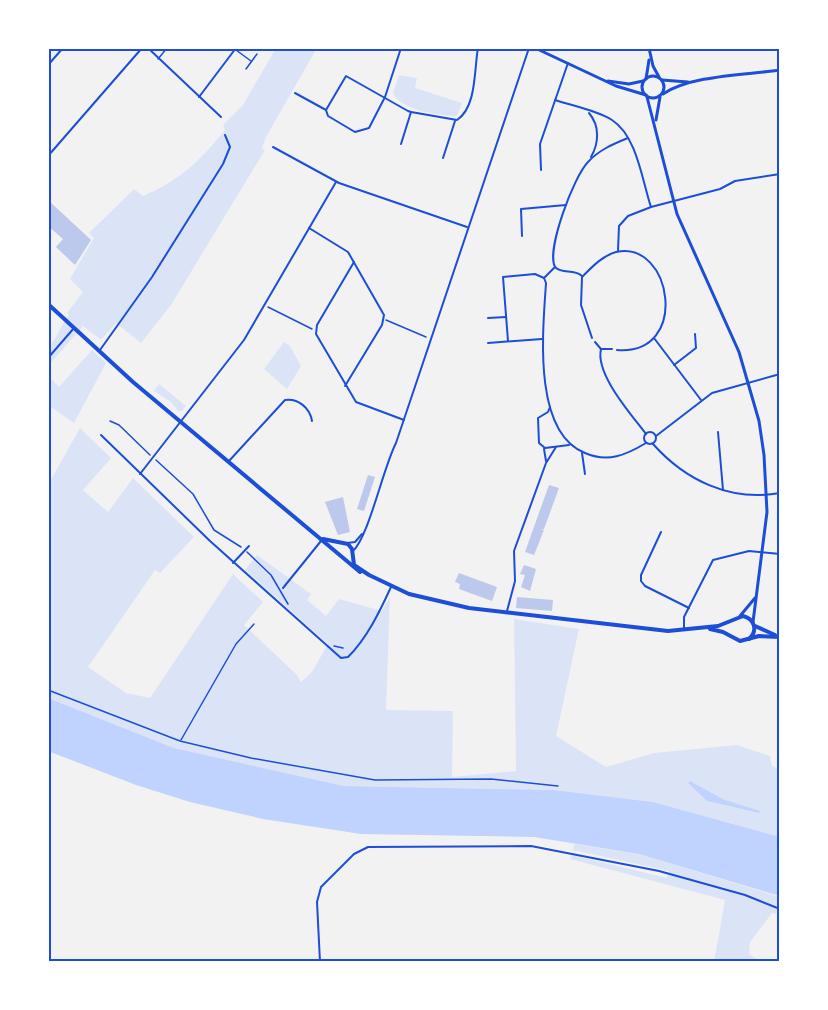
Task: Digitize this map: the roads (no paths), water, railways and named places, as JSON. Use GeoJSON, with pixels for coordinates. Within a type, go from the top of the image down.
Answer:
{"type":"FeatureCollection","features":[{"type":"Feature","properties":{"kind":"main road"},"geometry":{"type":"LineString","coordinates":[[48,304],[182,422],[323,539],[339,556],[356,570],[369,575]]}},
{"type":"Feature","properties":{"kind":"main road"},"geometry":{"type":"LineString","coordinates":[[323,539],[344,543],[352,549],[354,565],[369,575],[391,587],[426,599],[507,614],[668,631],[723,625],[740,616],[746,617],[754,624],[780,637]]}},
{"type":"Feature","properties":{"kind":"main road"},"geometry":{"type":"LineString","coordinates":[[339,556],[337,548],[344,543]]}},
{"type":"Feature","properties":{"kind":"main road"},"geometry":{"type":"LineString","coordinates":[[339,556],[346,558],[351,554]]}},
{"type":"Feature","properties":{"kind":"main road"},"geometry":{"type":"LineString","coordinates":[[734,620],[730,628],[734,638]]}},
{"type":"Feature","properties":{"kind":"main road"},"geometry":{"type":"LineString","coordinates":[[749,639],[754,634],[754,624]]}},
{"type":"Feature","properties":{"kind":"main road"},"geometry":{"type":"LineString","coordinates":[[703,628],[723,632],[741,641],[763,636],[780,637]]}},
{"type":"Feature","properties":{"kind":"street"},"geometry":{"type":"LineString","coordinates":[[48,65],[63,48]]}},
{"type":"Feature","properties":{"kind":"street"},"geometry":{"type":"LineString","coordinates":[[48,156],[142,48]]}},
{"type":"Feature","properties":{"kind":"street"},"geometry":{"type":"LineString","coordinates":[[148,48],[221,117]]}},
{"type":"Feature","properties":{"kind":"street"},"geometry":{"type":"LineString","coordinates":[[295,93],[326,110],[330,117],[354,131],[362,132],[370,127],[384,97],[401,48]]}},
{"type":"Feature","properties":{"kind":"street"},"geometry":{"type":"LineString","coordinates":[[442,158],[455,121],[462,116],[470,100],[478,48]]}},
{"type":"Feature","properties":{"kind":"street"},"geometry":{"type":"LineString","coordinates":[[351,554],[358,546],[364,532],[404,420],[529,48]]}},
{"type":"Feature","properties":{"kind":"street"},"geometry":{"type":"LineString","coordinates":[[535,48],[604,80],[654,99],[677,86],[780,70]]}},
{"type":"Feature","properties":{"kind":"street"},"geometry":{"type":"LineString","coordinates":[[199,97],[235,49]]}},
{"type":"Feature","properties":{"kind":"street"},"geometry":{"type":"LineString","coordinates":[[650,50],[654,68],[665,88],[657,107],[656,128]]}},
{"type":"Feature","properties":{"kind":"street"},"geometry":{"type":"LineString","coordinates":[[650,50],[642,88],[647,96],[656,128],[673,200],[689,244],[735,340],[749,382],[762,442],[767,494],[764,552],[754,624]]}},
{"type":"Feature","properties":{"kind":"street"},"geometry":{"type":"LineString","coordinates":[[541,170],[540,144],[568,63]]}},
{"type":"Feature","properties":{"kind":"street"},"geometry":{"type":"LineString","coordinates":[[326,110],[346,76],[411,112],[455,121]]}},
{"type":"Feature","properties":{"kind":"street"},"geometry":{"type":"LineString","coordinates":[[604,80],[627,84],[654,76],[661,79],[696,82]]}},
{"type":"Feature","properties":{"kind":"street"},"geometry":{"type":"LineString","coordinates":[[555,100],[612,120],[628,138],[651,207]]}},
{"type":"Feature","properties":{"kind":"street"},"geometry":{"type":"LineString","coordinates":[[582,277],[574,271],[561,272],[555,267],[552,256],[575,180],[596,146],[597,133],[594,119],[586,111]]}},
{"type":"Feature","properties":{"kind":"street"},"geometry":{"type":"LineString","coordinates":[[401,144],[411,112]]}},
{"type":"Feature","properties":{"kind":"street"},"geometry":{"type":"LineString","coordinates":[[99,351],[152,277],[225,160],[230,147],[225,135]]}},
{"type":"Feature","properties":{"kind":"street"},"geometry":{"type":"LineString","coordinates":[[589,160],[604,149],[628,138]]}},
{"type":"Feature","properties":{"kind":"street"},"geometry":{"type":"LineString","coordinates":[[273,147],[336,182],[467,227]]}},
{"type":"Feature","properties":{"kind":"street"},"geometry":{"type":"LineString","coordinates":[[618,252],[621,222],[631,214],[673,200],[720,189],[735,181],[780,174]]}},
{"type":"Feature","properties":{"kind":"street"},"geometry":{"type":"LineString","coordinates":[[140,474],[244,340],[336,182]]}},
{"type":"Feature","properties":{"kind":"street"},"geometry":{"type":"LineString","coordinates":[[522,236],[521,209],[566,205]]}},
{"type":"Feature","properties":{"kind":"street"},"geometry":{"type":"LineString","coordinates":[[309,228],[345,249],[385,319],[345,386]]}},
{"type":"Feature","properties":{"kind":"street"},"geometry":{"type":"LineString","coordinates":[[592,338],[580,305],[582,277],[604,257],[618,252],[629,252],[645,260],[654,268],[662,284],[666,314],[653,338],[634,349],[617,350]]}},
{"type":"Feature","properties":{"kind":"street"},"geometry":{"type":"LineString","coordinates":[[354,262],[315,331],[345,386],[360,404],[404,420]]}},
{"type":"Feature","properties":{"kind":"street"},"geometry":{"type":"LineString","coordinates":[[544,278],[555,267]]}},
{"type":"Feature","properties":{"kind":"street"},"geometry":{"type":"LineString","coordinates":[[508,341],[502,277],[535,274],[544,278],[546,284],[542,339],[550,404],[562,435],[574,448]]}},
{"type":"Feature","properties":{"kind":"street"},"geometry":{"type":"LineString","coordinates":[[488,318],[506,317]]}},
{"type":"Feature","properties":{"kind":"street"},"geometry":{"type":"LineString","coordinates":[[48,358],[74,328]]}},
{"type":"Feature","properties":{"kind":"street"},"geometry":{"type":"LineString","coordinates":[[674,365],[696,348],[694,334]]}},
{"type":"Feature","properties":{"kind":"street"},"geometry":{"type":"LineString","coordinates":[[653,338],[701,400]]}},
{"type":"Feature","properties":{"kind":"street"},"geometry":{"type":"LineString","coordinates":[[488,343],[542,339]]}},
{"type":"Feature","properties":{"kind":"street"},"geometry":{"type":"LineString","coordinates":[[595,342],[600,349],[600,362],[605,373],[646,434],[646,443]]}},
{"type":"Feature","properties":{"kind":"street"},"geometry":{"type":"LineString","coordinates":[[600,349],[612,349]]}},
{"type":"Feature","properties":{"kind":"street"},"geometry":{"type":"LineString","coordinates":[[653,444],[656,436],[717,390],[780,374]]}},
{"type":"Feature","properties":{"kind":"street"},"geometry":{"type":"LineString","coordinates":[[229,461],[285,400],[299,402],[310,412],[312,421]]}},
{"type":"Feature","properties":{"kind":"street"},"geometry":{"type":"LineString","coordinates":[[546,463],[543,447],[538,440],[537,422],[543,414],[549,411],[550,404]]}},
{"type":"Feature","properties":{"kind":"street"},"geometry":{"type":"LineString","coordinates":[[543,414],[551,415],[555,419]]}},
{"type":"Feature","properties":{"kind":"street"},"geometry":{"type":"LineString","coordinates":[[646,434],[651,432],[656,436]]}},
{"type":"Feature","properties":{"kind":"street"},"geometry":{"type":"LineString","coordinates":[[718,432],[723,490]]}},
{"type":"Feature","properties":{"kind":"street"},"geometry":{"type":"LineString","coordinates":[[101,435],[233,563],[335,654],[344,658],[349,656],[371,626],[391,587]]}},
{"type":"Feature","properties":{"kind":"street"},"geometry":{"type":"LineString","coordinates":[[507,614],[515,584],[514,551],[546,463],[563,440],[562,435]]}},
{"type":"Feature","properties":{"kind":"street"},"geometry":{"type":"LineString","coordinates":[[543,447],[566,444],[582,452],[612,458],[628,453],[646,443],[653,444],[685,474],[723,490],[780,493]]}},
{"type":"Feature","properties":{"kind":"street"},"geometry":{"type":"LineString","coordinates":[[582,452],[585,474]]}},
{"type":"Feature","properties":{"kind":"street"},"geometry":{"type":"LineString","coordinates":[[344,543],[355,542],[364,532]]}},
{"type":"Feature","properties":{"kind":"street"},"geometry":{"type":"LineString","coordinates":[[661,532],[641,575],[641,581],[645,586],[689,608]]}},
{"type":"Feature","properties":{"kind":"street"},"geometry":{"type":"LineString","coordinates":[[283,588],[323,539]]}},
{"type":"Feature","properties":{"kind":"street"},"geometry":{"type":"LineString","coordinates":[[233,563],[249,546]]}},
{"type":"Feature","properties":{"kind":"street"},"geometry":{"type":"LineString","coordinates":[[684,630],[683,621],[713,560],[743,552],[780,554]]}},
{"type":"Feature","properties":{"kind":"street"},"geometry":{"type":"LineString","coordinates":[[740,616],[749,608],[757,594]]}},
{"type":"Feature","properties":{"kind":"street"},"geometry":{"type":"LineString","coordinates":[[320,962],[317,902],[321,887],[354,855],[368,847],[531,846],[659,872],[745,895],[780,909]]}},
{"type":"Feature","properties":{"kind":"lane"},"geometry":{"type":"LineString","coordinates":[[158,59],[166,48]]}},
{"type":"Feature","properties":{"kind":"lane"},"geometry":{"type":"LineString","coordinates":[[235,49],[251,61]]}},
{"type":"Feature","properties":{"kind":"lane"},"geometry":{"type":"LineString","coordinates":[[246,69],[257,54]]}},
{"type":"Feature","properties":{"kind":"water"},"geometry":{"type":"Polygon","coordinates":[[[48,698],[174,748],[344,786],[554,790],[653,802],[780,837],[780,896],[639,854],[534,837],[361,834],[263,819],[190,802],[136,785],[48,751],[48,698]]]}},
{"type":"Feature","properties":{"kind":"water"},"geometry":{"type":"Polygon","coordinates":[[[690,781],[725,800],[760,811],[759,813],[707,801],[688,783],[690,781]]]}}]}
